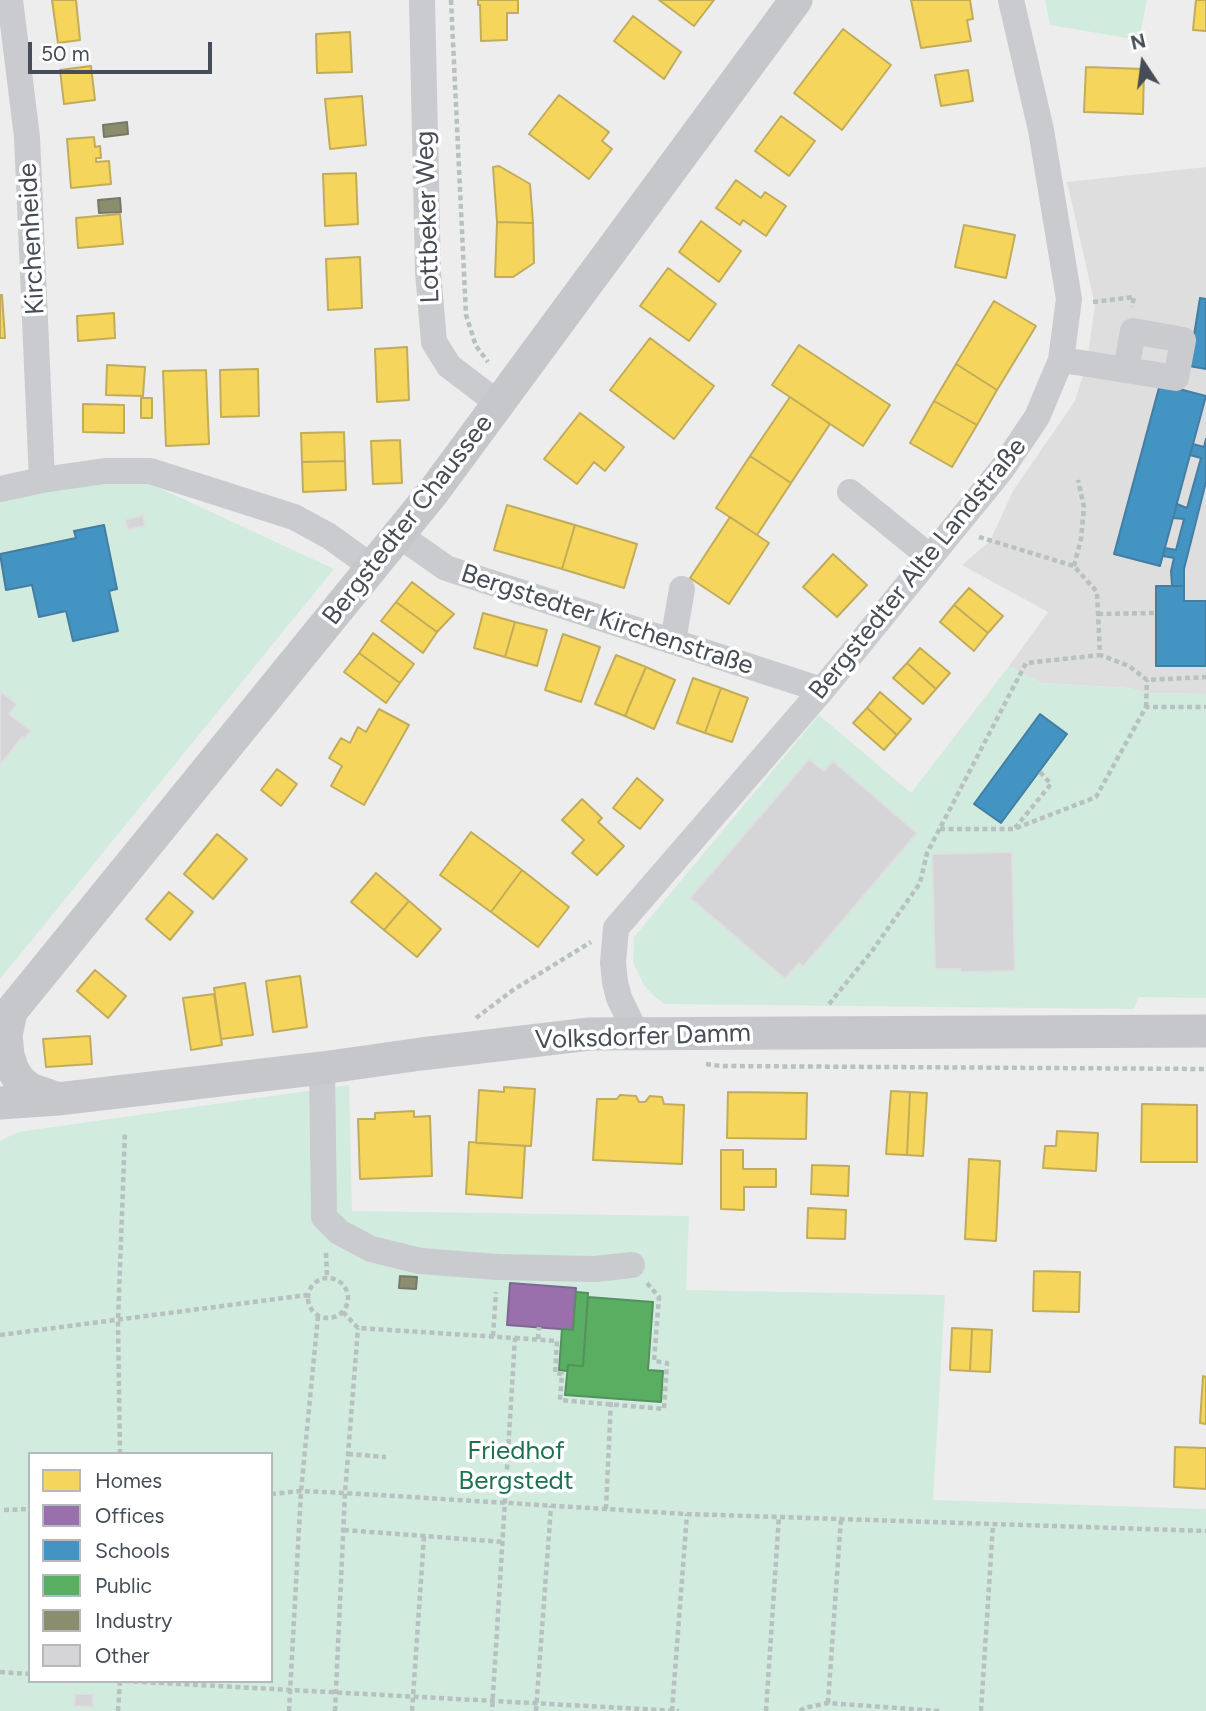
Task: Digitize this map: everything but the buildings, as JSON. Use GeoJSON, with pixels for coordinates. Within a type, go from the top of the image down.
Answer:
{"type":"FeatureCollection","features":[{"type":"Feature","properties":{"kind":"main road","name":"Bergstedter Chaussee"},"geometry":{"type":"LineString","coordinates":[[5,1019],[399,535],[499,404],[796,0]]}},
{"type":"Feature","properties":{"kind":"main road"},"geometry":{"type":"LineString","coordinates":[[5,1019],[8,1055],[19,1080],[30,1089],[58,1099]]}},
{"type":"Feature","properties":{"kind":"main road","name":"Volksdorfer Damm"},"geometry":{"type":"LineString","coordinates":[[0,1103],[58,1099],[590,1034],[1206,1031]]}},
{"type":"Feature","properties":{"kind":"street","name":"Kirchenheide"},"geometry":{"type":"LineString","coordinates":[[10,0],[27,137],[41,480]]}},
{"type":"Feature","properties":{"kind":"street","name":"Lottbeker Weg"},"geometry":{"type":"LineString","coordinates":[[422,0],[428,272],[434,341],[449,366],[499,404]]}},
{"type":"Feature","properties":{"kind":"street","name":"Bergstedter Alte Landstraße"},"geometry":{"type":"LineString","coordinates":[[616,928],[822,690],[1002,469],[1037,417],[1061,360],[1069,299],[1041,130],[1011,0]]}},
{"type":"Feature","properties":{"kind":"street"},"geometry":{"type":"LineString","coordinates":[[1061,360],[1176,378],[1183,340],[1133,331],[1126,370]]}},
{"type":"Feature","properties":{"kind":"street"},"geometry":{"type":"LineString","coordinates":[[0,489],[105,471],[150,471],[293,517],[329,536],[372,567]]}},
{"type":"Feature","properties":{"kind":"street"},"geometry":{"type":"LineString","coordinates":[[850,492],[930,557]]}},
{"type":"Feature","properties":{"kind":"street","name":"Bergstedter Kirchenstraße"},"geometry":{"type":"LineString","coordinates":[[399,535],[446,568],[822,690]]}},
{"type":"Feature","properties":{"kind":"street"},"geometry":{"type":"LineString","coordinates":[[673,641],[681,589]]}},
{"type":"Feature","properties":{"kind":"street"},"geometry":{"type":"LineString","coordinates":[[616,928],[613,963],[615,982],[636,1033]]}},
{"type":"Feature","properties":{"kind":"street"},"geometry":{"type":"LineString","coordinates":[[322,1068],[324,1217],[340,1231],[371,1249],[420,1261],[498,1267],[595,1269],[632,1265]]}},
{"type":"Feature","properties":{"kind":"path"},"geometry":{"type":"LineString","coordinates":[[451,0],[466,315],[477,346],[494,367]]}},
{"type":"Feature","properties":{"kind":"path"},"geometry":{"type":"LineString","coordinates":[[1087,303],[1133,297],[1130,319],[1133,331]]}},
{"type":"Feature","properties":{"kind":"path"},"geometry":{"type":"LineString","coordinates":[[1074,566],[1084,507],[1078,480]]}},
{"type":"Feature","properties":{"kind":"path"},"geometry":{"type":"LineString","coordinates":[[990,541],[1074,566],[1097,592],[1100,655]]}},
{"type":"Feature","properties":{"kind":"path"},"geometry":{"type":"LineString","coordinates":[[1098,614],[1156,613]]}},
{"type":"Feature","properties":{"kind":"path"},"geometry":{"type":"LineString","coordinates":[[808,1032],[872,951],[920,883],[927,853],[1026,663],[1100,655],[1129,666],[1147,680],[1206,677]]}},
{"type":"Feature","properties":{"kind":"path"},"geometry":{"type":"LineString","coordinates":[[940,829],[1014,829],[1096,797],[1146,707],[1147,680]]}},
{"type":"Feature","properties":{"kind":"path"},"geometry":{"type":"LineString","coordinates":[[1146,707],[1206,707]]}},
{"type":"Feature","properties":{"kind":"path"},"geometry":{"type":"LineString","coordinates":[[1014,829],[1051,784],[1039,771]]}},
{"type":"Feature","properties":{"kind":"path"},"geometry":{"type":"LineString","coordinates":[[467,1024],[544,970],[616,928]]}},
{"type":"Feature","properties":{"kind":"path"},"geometry":{"type":"LineString","coordinates":[[694,1062],[721,1066],[1206,1069]]}},
{"type":"Feature","properties":{"kind":"path"},"geometry":{"type":"LineString","coordinates":[[120,1452],[118,1321],[125,1131]]}},
{"type":"Feature","properties":{"kind":"path"},"geometry":{"type":"LineString","coordinates":[[343,1312],[358,1328],[559,1341],[555,1373],[562,1374],[560,1400],[611,1401],[664,1409],[667,1363],[654,1361],[659,1297],[632,1265]]}},
{"type":"Feature","properties":{"kind":"path"},"geometry":{"type":"LineString","coordinates":[[493,1336],[498,1267]]}},
{"type":"Feature","properties":{"kind":"path"},"geometry":{"type":"LineString","coordinates":[[327,1277],[339,1280],[348,1291],[348,1303],[343,1312],[333,1318],[318,1316],[309,1306],[307,1295],[316,1281],[327,1277]]}},
{"type":"Feature","properties":{"kind":"path"},"geometry":{"type":"LineString","coordinates":[[0,1335],[307,1295]]}},
{"type":"Feature","properties":{"kind":"path"},"geometry":{"type":"LineString","coordinates":[[289,1711],[301,1491],[318,1316]]}},
{"type":"Feature","properties":{"kind":"path"},"geometry":{"type":"LineString","coordinates":[[538,1339],[539,1327]]}},
{"type":"Feature","properties":{"kind":"path"},"geometry":{"type":"LineString","coordinates":[[335,1711],[345,1493],[358,1328]]}},
{"type":"Feature","properties":{"kind":"path"},"geometry":{"type":"LineString","coordinates":[[492,1711],[515,1338]]}},
{"type":"Feature","properties":{"kind":"path"},"geometry":{"type":"LineString","coordinates":[[606,1509],[611,1401]]}},
{"type":"Feature","properties":{"kind":"path"},"geometry":{"type":"LineString","coordinates":[[348,1454],[386,1457]]}},
{"type":"Feature","properties":{"kind":"path"},"geometry":{"type":"LineString","coordinates":[[273,1494],[301,1491],[687,1514],[1206,1531]]}},
{"type":"Feature","properties":{"kind":"path"},"geometry":{"type":"LineString","coordinates":[[536,1711],[551,1506]]}},
{"type":"Feature","properties":{"kind":"path"},"geometry":{"type":"LineString","coordinates":[[4,1510],[28,1509]]}},
{"type":"Feature","properties":{"kind":"path"},"geometry":{"type":"LineString","coordinates":[[672,1711],[687,1514]]}},
{"type":"Feature","properties":{"kind":"path"},"geometry":{"type":"LineString","coordinates":[[766,1711],[779,1516]]}},
{"type":"Feature","properties":{"kind":"path"},"geometry":{"type":"LineString","coordinates":[[828,1703],[841,1518]]}},
{"type":"Feature","properties":{"kind":"path"},"geometry":{"type":"LineString","coordinates":[[981,1711],[993,1524]]}},
{"type":"Feature","properties":{"kind":"path"},"geometry":{"type":"LineString","coordinates":[[344,1531],[504,1542]]}},
{"type":"Feature","properties":{"kind":"path"},"geometry":{"type":"LineString","coordinates":[[412,1711],[424,1536]]}},
{"type":"Feature","properties":{"kind":"path"},"geometry":{"type":"LineString","coordinates":[[0,1672],[28,1674]]}},
{"type":"Feature","properties":{"kind":"path"},"geometry":{"type":"LineString","coordinates":[[118,1711],[122,1683]]}},
{"type":"Feature","properties":{"kind":"path"},"geometry":{"type":"LineString","coordinates":[[164,1683],[679,1711]]}},
{"type":"Feature","properties":{"kind":"path"},"geometry":{"type":"LineString","coordinates":[[800,1711],[828,1703],[939,1711]]}},
{"type":"Feature","properties":{"kind":"shaded area"},"geometry":{"type":"Polygon","coordinates":[[[1206,167],[1206,694],[1146,693],[1128,688],[1041,683],[1009,666],[1048,612],[962,565],[990,541],[1013,491],[1075,401],[1087,362],[1095,305],[1067,182],[1206,167]]]}},
{"type":"Feature","properties":{"kind":"green space"},"geometry":{"type":"Polygon","coordinates":[[[1045,0],[1147,0],[1139,40],[1050,25],[1045,0]]]}},
{"type":"Feature","properties":{"kind":"green space"},"geometry":{"type":"Polygon","coordinates":[[[127,473],[334,569],[0,979],[0,498],[127,473]]]}},
{"type":"Feature","properties":{"kind":"green space"},"geometry":{"type":"Polygon","coordinates":[[[1009,666],[1041,683],[1128,688],[1146,693],[1206,694],[1206,998],[1139,997],[1133,1009],[664,1004],[644,985],[633,962],[634,937],[819,715],[911,793],[1009,666]]]}},
{"type":"Feature","properties":{"kind":"green space","name":"Friedhof Bergstedt"},"geometry":{"type":"Polygon","coordinates":[[[349,1085],[352,1211],[689,1216],[686,1290],[945,1295],[933,1500],[1206,1509],[1206,1711],[0,1711],[0,1141],[18,1132],[349,1085]]]}}]}
